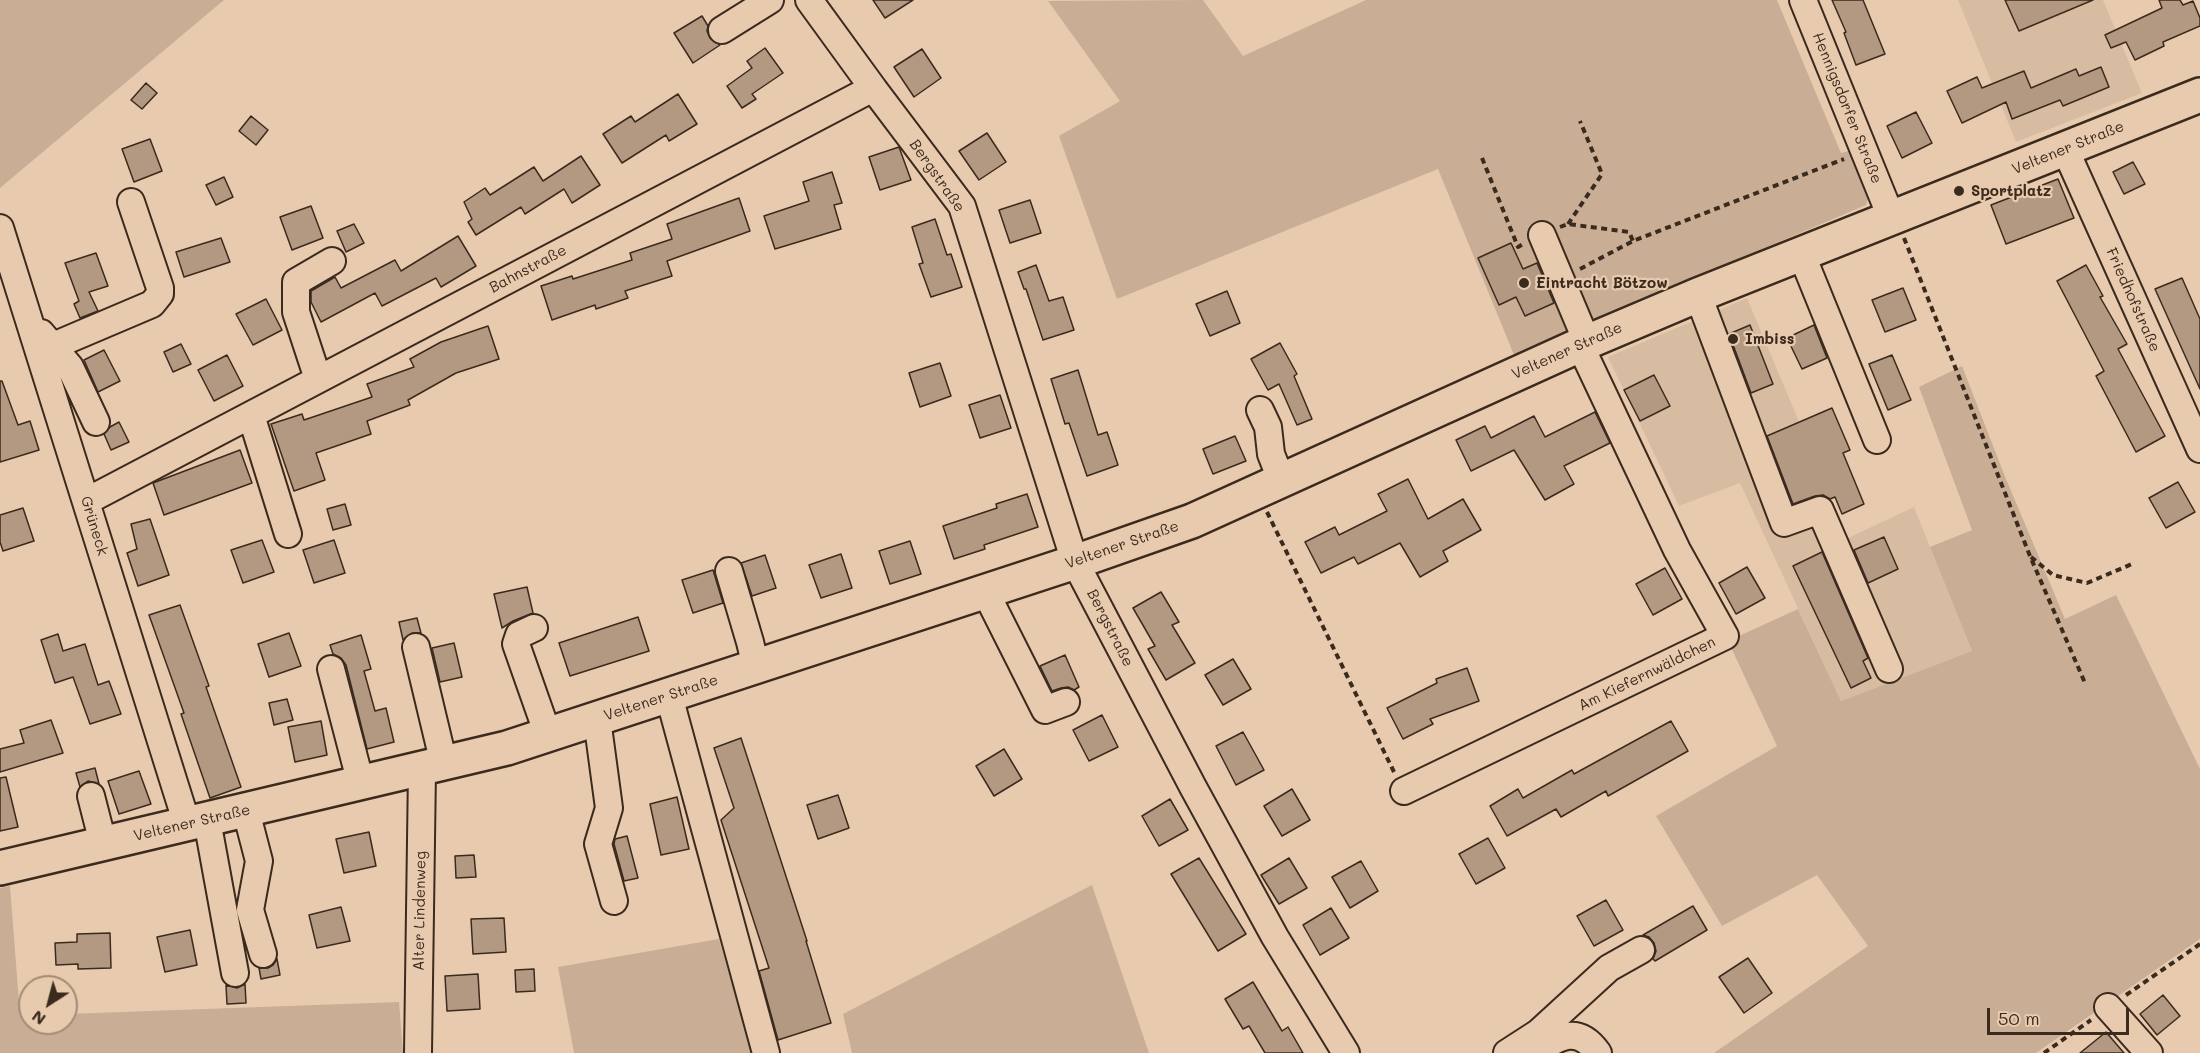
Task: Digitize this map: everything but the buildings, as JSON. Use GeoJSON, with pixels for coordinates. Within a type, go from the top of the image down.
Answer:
{"type":"FeatureCollection","features":[{"type":"Feature","properties":{"kind":"main road","name":"Veltener Straße"},"geometry":{"type":"LineString","coordinates":[[0,868],[507,748],[1076,562],[1192,521],[1583,343],[1698,295],[2200,95]]}},
{"type":"Feature","properties":{"kind":"street"},"geometry":{"type":"LineString","coordinates":[[722,30],[770,0]]}},
{"type":"Feature","properties":{"kind":"street"},"geometry":{"type":"LineString","coordinates":[[808,0],[873,88]]}},
{"type":"Feature","properties":{"kind":"street","name":"Hennigsdorfer Straße"},"geometry":{"type":"LineString","coordinates":[[1803,0],[1893,216]]}},
{"type":"Feature","properties":{"kind":"street","name":"Bahnstraße"},"geometry":{"type":"LineString","coordinates":[[87,501],[873,88]]}},
{"type":"Feature","properties":{"kind":"street","name":"Bergstraße"},"geometry":{"type":"LineString","coordinates":[[873,88],[962,206],[1076,562],[1193,788],[1270,927],[1346,1053]]}},
{"type":"Feature","properties":{"kind":"street","name":"Friedhofstraße"},"geometry":{"type":"LineString","coordinates":[[2066,150],[2200,449]]}},
{"type":"Feature","properties":{"kind":"street"},"geometry":{"type":"LineString","coordinates":[[46,349],[152,304],[158,299],[160,288],[131,202]]}},
{"type":"Feature","properties":{"kind":"street","name":"Grüneck"},"geometry":{"type":"LineString","coordinates":[[0,228],[29,319],[46,349],[87,501],[197,822],[235,974]]}},
{"type":"Feature","properties":{"kind":"street"},"geometry":{"type":"LineString","coordinates":[[1542,235],[1583,343]]}},
{"type":"Feature","properties":{"kind":"street"},"geometry":{"type":"LineString","coordinates":[[1801,253],[1876,440]]}},
{"type":"Feature","properties":{"kind":"street"},"geometry":{"type":"LineString","coordinates":[[318,380],[296,312],[296,282],[332,261]]}},
{"type":"Feature","properties":{"kind":"street"},"geometry":{"type":"LineString","coordinates":[[1698,295],[1784,523],[1821,510],[1889,669]]}},
{"type":"Feature","properties":{"kind":"street","name":"Am Kiefernwäldchen"},"geometry":{"type":"LineString","coordinates":[[1404,791],[1725,636],[1677,550],[1583,343]]}},
{"type":"Feature","properties":{"kind":"street"},"geometry":{"type":"LineString","coordinates":[[46,349],[70,367],[96,422]]}},
{"type":"Feature","properties":{"kind":"street"},"geometry":{"type":"LineString","coordinates":[[1260,410],[1268,427],[1271,454],[1269,487]]}},
{"type":"Feature","properties":{"kind":"street"},"geometry":{"type":"LineString","coordinates":[[251,415],[288,534]]}},
{"type":"Feature","properties":{"kind":"street"},"geometry":{"type":"LineString","coordinates":[[729,571],[756,667]]}},
{"type":"Feature","properties":{"kind":"street"},"geometry":{"type":"LineString","coordinates":[[986,593],[1045,710],[1066,702]]}},
{"type":"Feature","properties":{"kind":"street"},"geometry":{"type":"LineString","coordinates":[[534,628],[519,635],[516,644],[549,735]]}},
{"type":"Feature","properties":{"kind":"street","name":"Alter Lindenweg"},"geometry":{"type":"LineString","coordinates":[[416,647],[433,767],[418,1053]]}},
{"type":"Feature","properties":{"kind":"street"},"geometry":{"type":"LineString","coordinates":[[331,669],[361,784]]}},
{"type":"Feature","properties":{"kind":"street"},"geometry":{"type":"LineString","coordinates":[[669,696],[766,1053]]}},
{"type":"Feature","properties":{"kind":"street"},"geometry":{"type":"LineString","coordinates":[[597,719],[609,808],[598,844],[614,901]]}},
{"type":"Feature","properties":{"kind":"street"},"geometry":{"type":"LineString","coordinates":[[91,796],[103,843]]}},
{"type":"Feature","properties":{"kind":"street"},"geometry":{"type":"LineString","coordinates":[[246,811],[260,861],[250,910],[263,954]]}},
{"type":"Feature","properties":{"kind":"street"},"geometry":{"type":"LineString","coordinates":[[1507,1053],[1538,1033],[1610,968],[1641,950]]}},
{"type":"Feature","properties":{"kind":"street"},"geometry":{"type":"LineString","coordinates":[[2108,1007],[2149,1053]]}},
{"type":"Feature","properties":{"kind":"street"},"geometry":{"type":"LineString","coordinates":[[1533,1053],[1558,1037],[1575,1035],[1593,1046],[1598,1053]]}},
{"type":"Feature","properties":{"kind":"path"},"geometry":{"type":"LineString","coordinates":[[1568,224],[1602,174],[1580,121]]}},
{"type":"Feature","properties":{"kind":"path"},"geometry":{"type":"LineString","coordinates":[[1560,279],[1633,241],[1864,151]]}},
{"type":"Feature","properties":{"kind":"path"},"geometry":{"type":"LineString","coordinates":[[1893,216],[2030,556],[2085,683]]}},
{"type":"Feature","properties":{"kind":"path"},"geometry":{"type":"LineString","coordinates":[[1269,487],[1404,791]]}},
{"type":"Feature","properties":{"kind":"path"},"geometry":{"type":"LineString","coordinates":[[2030,556],[2053,575],[2087,583],[2132,564]]}},
{"type":"Feature","properties":{"kind":"shaded area"},"geometry":{"type":"Polygon","coordinates":[[[0,0],[224,0],[0,188],[0,0]]]}},
{"type":"Feature","properties":{"kind":"shaded area"},"geometry":{"type":"Polygon","coordinates":[[[1203,0],[1243,56],[1366,0],[1777,0],[1841,153],[1852,150],[1870,192],[1866,205],[1514,355],[1438,169],[1117,299],[1059,136],[1120,101],[1048,1],[1203,0]]]}},
{"type":"Feature","properties":{"kind":"shaded area"},"geometry":{"type":"Polygon","coordinates":[[[1958,0],[2103,0],[2142,93],[2016,142],[1958,0]]]}},
{"type":"Feature","properties":{"kind":"shaded area"},"geometry":{"type":"Polygon","coordinates":[[[1747,298],[1848,538],[1914,507],[1972,651],[1841,701],[1740,483],[1679,506],[1608,357],[1747,298]]]}},
{"type":"Feature","properties":{"kind":"shaded area"},"geometry":{"type":"Polygon","coordinates":[[[1962,366],[2004,474],[2065,619],[2116,595],[2200,769],[2200,939],[2036,1053],[1714,1053],[1868,946],[1817,875],[1722,926],[1656,816],[1777,746],[1728,641],[1798,609],[1841,701],[1972,651],[1930,547],[1972,530],[1919,387],[1962,366]]]}},
{"type":"Feature","properties":{"kind":"shaded area"},"geometry":{"type":"Polygon","coordinates":[[[1092,885],[1149,1053],[852,1053],[843,1014],[1092,885]]]}},
{"type":"Feature","properties":{"kind":"shaded area"},"geometry":{"type":"Polygon","coordinates":[[[10,886],[18,989],[18,1035],[78,1035],[78,1014],[399,1002],[403,1053],[0,1053],[0,888],[10,886]]]}},
{"type":"Feature","properties":{"kind":"shaded area"},"geometry":{"type":"Polygon","coordinates":[[[719,939],[752,1053],[574,1053],[558,967],[719,939]]]}},
{"type":"Feature","properties":{"kind":"place","name":"Sportplatz"},"geometry":{"type":"Point","coordinates":[1959,191]}},
{"type":"Feature","properties":{"kind":"place","name":"Eintracht Bötzow"},"geometry":{"type":"Point","coordinates":[1524,283]}},
{"type":"Feature","properties":{"kind":"place","name":"Imbiss"},"geometry":{"type":"Point","coordinates":[1733,339]}}]}
